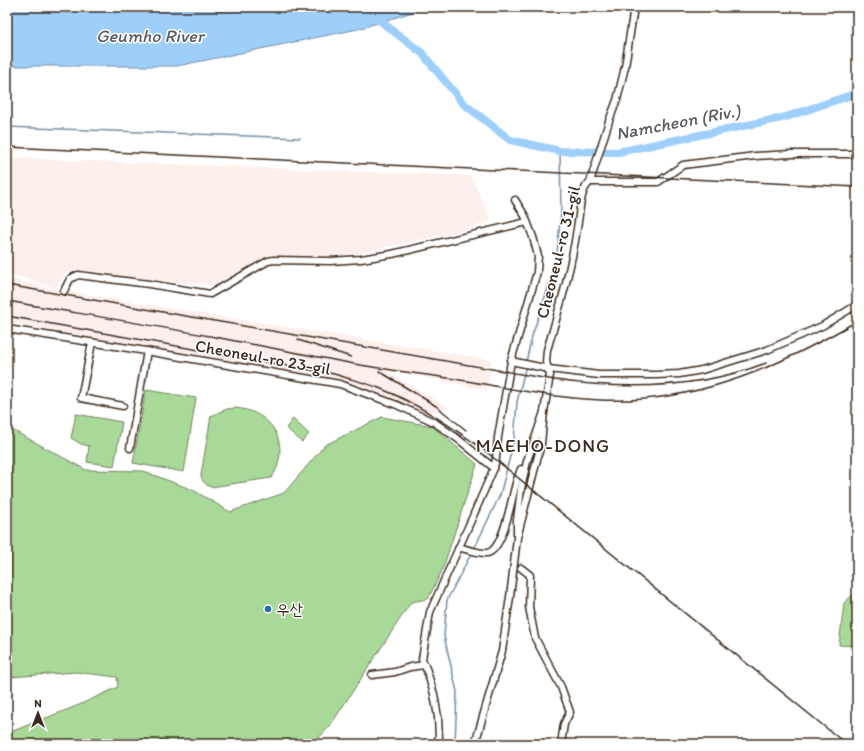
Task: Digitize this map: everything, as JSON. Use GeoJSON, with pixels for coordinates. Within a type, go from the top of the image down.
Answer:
{"type":"FeatureCollection","features":[{"type":"Feature","properties":{"kind":"street","name":"Cheoneul-ro 31-gil"},"geometry":{"type":"LineString","coordinates":[[544,412],[550,375],[546,362],[547,350],[572,260],[585,186],[590,182],[609,121],[618,100],[625,67],[634,7]]}},
{"type":"Feature","properties":{"kind":"street"},"geometry":{"type":"LineString","coordinates":[[590,182],[658,182],[683,165],[755,156],[791,154],[857,154]]}},
{"type":"Feature","properties":{"kind":"street"},"geometry":{"type":"LineString","coordinates":[[435,744],[439,738],[438,717],[434,694],[422,660],[430,612],[462,548],[494,468],[498,437],[514,362],[537,272],[538,256],[533,237],[515,200]]}},
{"type":"Feature","properties":{"kind":"street"},"geometry":{"type":"LineString","coordinates":[[64,291],[70,278],[78,275],[185,289],[210,294],[268,261],[330,261],[361,259],[392,254],[527,222]]}},
{"type":"Feature","properties":{"kind":"street"},"geometry":{"type":"LineString","coordinates":[[514,362],[549,369],[599,374],[679,374],[702,370],[767,350],[822,326],[857,304]]}},
{"type":"Feature","properties":{"kind":"street","name":"Cheoneul-ro 23-gil"},"geometry":{"type":"LineString","coordinates":[[7,329],[340,384],[397,405],[434,422],[494,468]]}},
{"type":"Feature","properties":{"kind":"street"},"geometry":{"type":"LineString","coordinates":[[92,343],[81,398],[123,406]]}},
{"type":"Feature","properties":{"kind":"street"},"geometry":{"type":"LineString","coordinates":[[130,448],[146,351]]}},
{"type":"Feature","properties":{"kind":"street"},"geometry":{"type":"LineString","coordinates":[[517,538],[541,444],[544,412]]}},
{"type":"Feature","properties":{"kind":"street"},"geometry":{"type":"LineString","coordinates":[[476,744],[502,651],[517,538],[518,509],[524,473],[544,412]]}},
{"type":"Feature","properties":{"kind":"street"},"geometry":{"type":"LineString","coordinates":[[462,548],[487,553],[494,549],[505,526],[515,485],[521,469]]}},
{"type":"Feature","properties":{"kind":"street"},"geometry":{"type":"LineString","coordinates":[[521,568],[530,575],[530,607],[535,638],[561,687],[570,712],[564,724],[561,744]]}},
{"type":"Feature","properties":{"kind":"street"},"geometry":{"type":"LineString","coordinates":[[372,674],[395,672],[410,667],[424,665]]}},
{"type":"Feature","properties":{"kind":"shaded area"},"geometry":{"type":"Polygon","coordinates":[[[7,158],[471,176],[491,221],[462,231],[355,254],[284,258],[211,285],[66,272],[56,288],[17,276],[7,275],[7,158]]]}},
{"type":"Feature","properties":{"kind":"shaded area"},"geometry":{"type":"Polygon","coordinates":[[[7,278],[55,289],[492,360],[487,390],[383,369],[449,408],[424,414],[408,406],[347,384],[7,322],[7,278]]]}},
{"type":"Feature","properties":{"kind":"green space"},"geometry":{"type":"Polygon","coordinates":[[[146,390],[196,398],[184,472],[133,463],[146,390]]]}},
{"type":"Feature","properties":{"kind":"green space"},"geometry":{"type":"Polygon","coordinates":[[[235,408],[255,413],[264,418],[271,425],[279,442],[280,453],[278,466],[271,478],[211,487],[204,482],[201,475],[211,416],[227,409],[235,408]]]}},
{"type":"Feature","properties":{"kind":"green space"},"geometry":{"type":"Polygon","coordinates":[[[76,414],[122,422],[114,466],[87,462],[89,446],[81,444],[71,438],[76,414]]]}},
{"type":"Feature","properties":{"kind":"green space"},"geometry":{"type":"Polygon","coordinates":[[[382,417],[432,426],[477,464],[443,568],[428,599],[411,602],[330,726],[313,744],[7,744],[7,734],[79,705],[118,687],[117,677],[76,672],[10,677],[7,657],[7,427],[86,470],[143,471],[193,490],[230,512],[284,493],[325,445],[382,417]]]}},
{"type":"Feature","properties":{"kind":"green space"},"geometry":{"type":"Polygon","coordinates":[[[293,419],[309,434],[302,442],[286,428],[293,419]]]}},
{"type":"Feature","properties":{"kind":"green space"},"geometry":{"type":"Polygon","coordinates":[[[857,591],[857,646],[839,645],[844,603],[857,591]]]}},
{"type":"Feature","properties":{"kind":"water","name":"Geumho River"},"geometry":{"type":"Polygon","coordinates":[[[7,7],[429,7],[358,29],[177,66],[7,66],[7,7]]]}},
{"type":"Feature","properties":{"kind":"waterway","name":"Namcheon (Riv.)"},"geometry":{"type":"LineString","coordinates":[[362,7],[422,53],[463,103],[510,140],[560,151],[618,152],[786,117],[857,93]]}},
{"type":"Feature","properties":{"kind":"waterway"},"geometry":{"type":"LineString","coordinates":[[7,127],[300,138]]}},
{"type":"Feature","properties":{"kind":"waterway"},"geometry":{"type":"LineString","coordinates":[[526,362],[532,336],[556,264],[561,211],[560,151]]}},
{"type":"Feature","properties":{"kind":"waterway"},"geometry":{"type":"LineString","coordinates":[[474,549],[500,495],[514,441],[517,402],[526,365]]}},
{"type":"Feature","properties":{"kind":"waterway"},"geometry":{"type":"LineString","coordinates":[[455,744],[457,692],[444,636],[447,600],[472,552]]}},
{"type":"Feature","properties":{"kind":"railway"},"geometry":{"type":"LineString","coordinates":[[7,147],[857,187]]}},
{"type":"Feature","properties":{"kind":"railway"},"geometry":{"type":"LineString","coordinates":[[7,285],[555,380],[581,383],[635,386],[661,385],[714,378],[740,372],[766,363]]}},
{"type":"Feature","properties":{"kind":"railway"},"geometry":{"type":"LineString","coordinates":[[7,301],[189,332],[370,367],[571,398],[595,400],[644,399],[673,395],[728,382],[807,349],[857,321]]}},
{"type":"Feature","properties":{"kind":"railway"},"geometry":{"type":"LineString","coordinates":[[7,316],[334,374],[373,386],[407,401],[446,424],[484,450],[846,744]]}},
{"type":"Feature","properties":{"kind":"railway"},"geometry":{"type":"LineString","coordinates":[[298,340],[351,357]]}},
{"type":"Feature","properties":{"kind":"railway"},"geometry":{"type":"LineString","coordinates":[[379,371],[436,406],[466,430]]}},
{"type":"Feature","properties":{"kind":"place","name":"우산"},"geometry":{"type":"Point","coordinates":[268,609]}},
{"type":"Feature","properties":{"kind":"district","name":"MAEHO-DONG"},"geometry":{"type":"Point","coordinates":[543,445]}}]}
